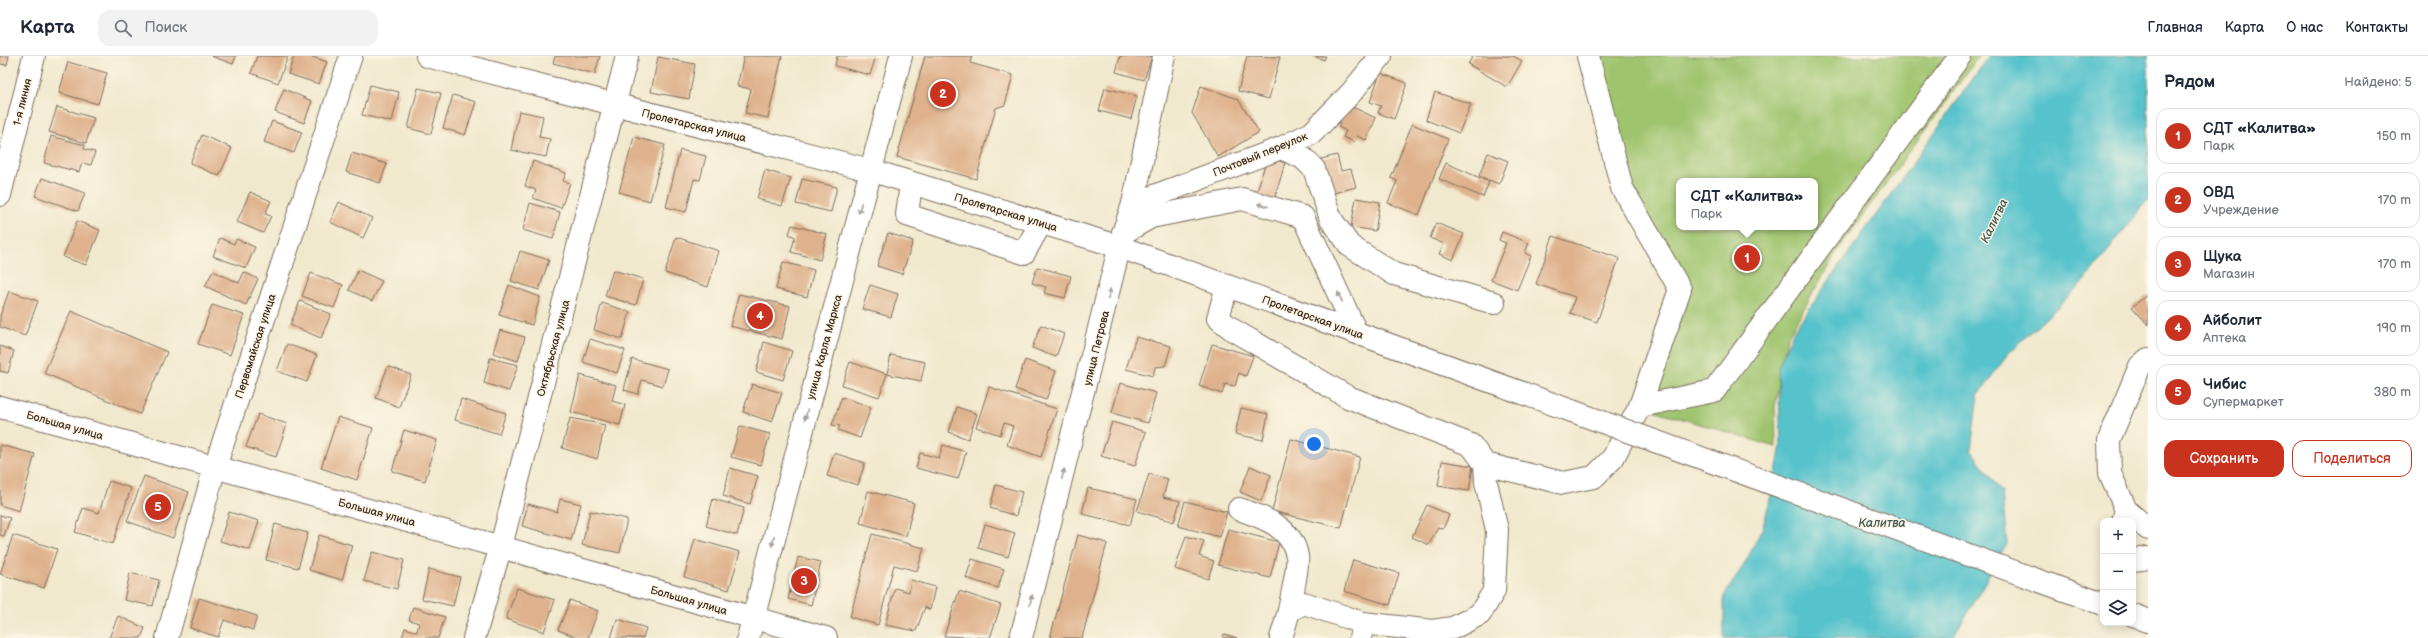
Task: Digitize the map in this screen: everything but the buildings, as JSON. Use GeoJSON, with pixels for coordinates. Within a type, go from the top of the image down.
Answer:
{"type":"FeatureCollection","features":[{"type":"Feature","properties":{"kind":"street","name":"1-я линия"},"geometry":{"type":"LineString","coordinates":[[0,195],[34,56]]}},
{"type":"Feature","properties":{"kind":"street","name":"Первомайская улица"},"geometry":{"type":"LineString","coordinates":[[167,638],[215,468],[351,56]]}},
{"type":"Feature","properties":{"kind":"street","name":"Пролетарская улица"},"geometry":{"type":"LineString","coordinates":[[427,56],[870,170],[1041,223],[1122,240],[1227,286],[2100,603]]}},
{"type":"Feature","properties":{"kind":"street","name":"Октябрьская улица"},"geometry":{"type":"LineString","coordinates":[[474,638],[501,546],[616,105],[627,56]]}},
{"type":"Feature","properties":{"kind":"street","name":"улица Карла Маркса"},"geometry":{"type":"LineString","coordinates":[[751,628],[901,56]]}},
{"type":"Feature","properties":{"kind":"street","name":"улица Петрова"},"geometry":{"type":"LineString","coordinates":[[1021,638],[1122,240],[1133,204],[1164,56]]}},
{"type":"Feature","properties":{"kind":"street","name":"Почтовый переулок"},"geometry":{"type":"LineString","coordinates":[[1133,204],[1281,148],[1312,133],[1352,94],[1381,56]]}},
{"type":"Feature","properties":{"kind":"street"},"geometry":{"type":"LineString","coordinates":[[1485,464],[1563,482],[1594,477],[1613,458],[1640,406],[1680,289],[1622,188],[1588,56]]}},
{"type":"Feature","properties":{"kind":"street"},"geometry":{"type":"LineString","coordinates":[[1640,406],[1714,391],[1960,56]]}},
{"type":"Feature","properties":{"kind":"street"},"geometry":{"type":"LineString","coordinates":[[1281,148],[1303,158],[1314,169],[1330,219],[1350,246],[1394,274],[1494,303]]}},
{"type":"Feature","properties":{"kind":"street"},"geometry":{"type":"LineString","coordinates":[[911,183],[907,215],[1024,253],[1041,223]]}},
{"type":"Feature","properties":{"kind":"street"},"geometry":{"type":"LineString","coordinates":[[1122,240],[1151,217],[1242,199],[1303,216],[1356,332]]}},
{"type":"Feature","properties":{"kind":"street"},"geometry":{"type":"LineString","coordinates":[[1227,286],[1218,318],[1234,330],[1348,397],[1471,446],[1485,464],[1486,482],[1497,530],[1494,591],[1480,614],[1453,628],[1432,631],[1362,630],[1304,603],[1289,611]]}},
{"type":"Feature","properties":{"kind":"street"},"geometry":{"type":"LineString","coordinates":[[2148,359],[2140,366],[2109,440],[2110,473],[2124,515],[2148,529]]}},
{"type":"Feature","properties":{"kind":"street","name":"Большая улица"},"geometry":{"type":"LineString","coordinates":[[0,407],[215,468],[501,546],[751,628],[826,638]]}},
{"type":"Feature","properties":{"kind":"street"},"geometry":{"type":"LineString","coordinates":[[1239,509],[1279,526],[1293,544],[1297,557],[1289,611],[1281,638]]}},
{"type":"Feature","properties":{"kind":"street"},"geometry":{"type":"LineString","coordinates":[[2136,560],[2148,558]]}},
{"type":"Feature","properties":{"kind":"street"},"geometry":{"type":"LineString","coordinates":[[2136,616],[2148,621]]}},
{"type":"Feature","properties":{"kind":"green space"},"geometry":{"type":"Polygon","coordinates":[[[1585,56],[1979,56],[1839,248],[1787,338],[1775,407],[1776,447],[1640,406],[1680,289],[1625,197],[1585,56]]]}},
{"type":"Feature","properties":{"kind":"water","name":"Калитва"},"geometry":{"type":"Polygon","coordinates":[[[1989,56],[2148,56],[2148,199],[2084,282],[2009,353],[1978,395],[1971,450],[2002,492],[2007,544],[1953,638],[1724,638],[1724,596],[1745,563],[1763,527],[1773,487],[1781,446],[1778,367],[1794,330],[1989,56]]]}},
{"type":"Feature","properties":{"kind":"place","name":"ОВД"},"geometry":{"type":"Point","coordinates":[943,94]}},
{"type":"Feature","properties":{"kind":"place","name":"СДТ «Калитва»"},"geometry":{"type":"Point","coordinates":[1747,258]}},
{"type":"Feature","properties":{"kind":"place","name":"Айболит"},"geometry":{"type":"Point","coordinates":[760,316]}},
{"type":"Feature","properties":{"kind":"place","name":"Чибис"},"geometry":{"type":"Point","coordinates":[158,507]}},
{"type":"Feature","properties":{"kind":"place","name":"Щука"},"geometry":{"type":"Point","coordinates":[804,581]}}]}
